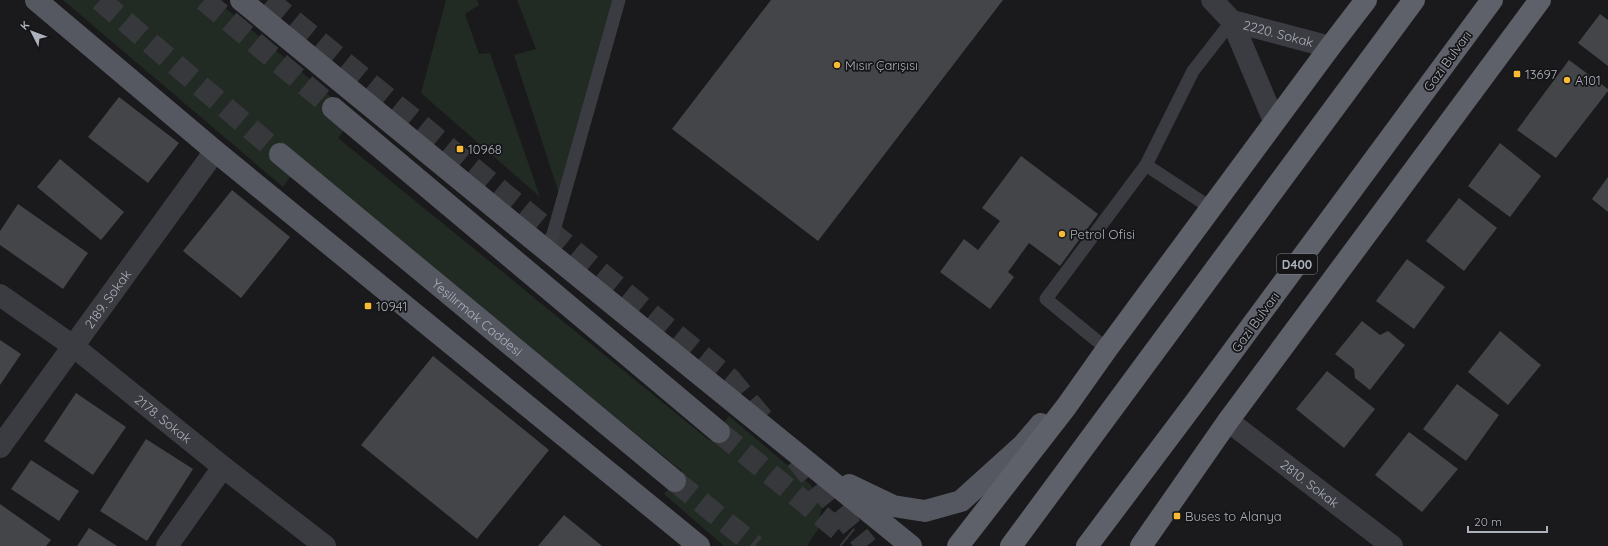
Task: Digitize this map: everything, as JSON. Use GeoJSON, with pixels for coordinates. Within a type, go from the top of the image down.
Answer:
{"type":"FeatureCollection","features":[{"type":"Feature","properties":{"kind":"highway"},"geometry":{"type":"LineString","coordinates":[[958,546],[1066,407],[1106,349],[1274,121],[1366,0]]}},
{"type":"Feature","properties":{"kind":"highway"},"geometry":{"type":"LineString","coordinates":[[1011,546],[1414,0]]}},
{"type":"Feature","properties":{"kind":"highway","name":"Gazi Bulvarı"},"geometry":{"type":"LineString","coordinates":[[1087,546],[1201,395],[1492,0]]}},
{"type":"Feature","properties":{"kind":"highway"},"geometry":{"type":"LineString","coordinates":[[1141,546],[1228,421],[1540,0]]}},
{"type":"Feature","properties":{"kind":"main road"},"geometry":{"type":"LineString","coordinates":[[36,0],[214,152],[699,546]]}},
{"type":"Feature","properties":{"kind":"main road"},"geometry":{"type":"LineString","coordinates":[[241,0],[548,252],[911,546]]}},
{"type":"Feature","properties":{"kind":"main road"},"geometry":{"type":"LineString","coordinates":[[333,108],[719,432]]}},
{"type":"Feature","properties":{"kind":"main road","name":"Yeşilırmak Caddesi"},"geometry":{"type":"LineString","coordinates":[[280,154],[675,481]]}},
{"type":"Feature","properties":{"kind":"main road"},"geometry":{"type":"LineString","coordinates":[[814,468],[893,506],[925,511],[961,501],[1023,445],[1106,349]]}},
{"type":"Feature","properties":{"kind":"street","name":"2220. Sokak"},"geometry":{"type":"LineString","coordinates":[[1212,0],[1232,21],[1330,47]]}},
{"type":"Feature","properties":{"kind":"street"},"geometry":{"type":"LineString","coordinates":[[1232,21],[1274,121]]}},
{"type":"Feature","properties":{"kind":"street","name":"2189. Sokak"},"geometry":{"type":"LineString","coordinates":[[0,447],[214,152]]}},
{"type":"Feature","properties":{"kind":"street","name":"2178. Sokak"},"geometry":{"type":"LineString","coordinates":[[0,295],[73,346],[223,467],[325,546]]}},
{"type":"Feature","properties":{"kind":"street","name":"2810. Sokak"},"geometry":{"type":"LineString","coordinates":[[1228,421],[1392,546]]}},
{"type":"Feature","properties":{"kind":"street"},"geometry":{"type":"LineString","coordinates":[[167,546],[223,467]]}},
{"type":"Feature","properties":{"kind":"lane"},"geometry":{"type":"LineString","coordinates":[[548,252],[618,0]]}},
{"type":"Feature","properties":{"kind":"lane"},"geometry":{"type":"LineString","coordinates":[[1106,349],[1046,299],[1146,165],[1193,71],[1232,21]]}},
{"type":"Feature","properties":{"kind":"lane"},"geometry":{"type":"LineString","coordinates":[[1146,165],[1211,208]]}},
{"type":"Feature","properties":{"kind":"shaded area"},"geometry":{"type":"Polygon","coordinates":[[[63,0],[216,0],[355,117],[338,138],[710,441],[729,416],[811,485],[822,505],[818,529],[807,546],[724,546],[664,494],[682,471],[300,163],[283,187],[63,0]]]}},
{"type":"Feature","properties":{"kind":"shaded area"},"geometry":{"type":"Polygon","coordinates":[[[446,0],[477,0],[479,5],[465,14],[479,54],[490,53],[540,197],[421,93],[446,0]]]}},
{"type":"Feature","properties":{"kind":"shaded area"},"geometry":{"type":"Polygon","coordinates":[[[517,0],[613,0],[562,203],[514,55],[536,49],[517,0]]]}},
{"type":"Feature","properties":{"kind":"building","name":"Mısır Çarışısı"},"geometry":{"type":"Polygon","coordinates":[[[771,0],[1003,0],[818,241],[672,129],[771,0]]]}},
{"type":"Feature","properties":{"kind":"building"},"geometry":{"type":"Polygon","coordinates":[[[1600,14],[1608,20],[1608,66],[1578,43],[1600,14]]]}},
{"type":"Feature","properties":{"kind":"building"},"geometry":{"type":"Polygon","coordinates":[[[1569,60],[1608,89],[1608,91],[1556,158],[1517,130],[1569,60]]]}},
{"type":"Feature","properties":{"kind":"building"},"geometry":{"type":"Polygon","coordinates":[[[119,97],[179,143],[148,183],[88,137],[119,97]]]}},
{"type":"Feature","properties":{"kind":"building"},"geometry":{"type":"Polygon","coordinates":[[[1500,143],[1541,176],[1510,217],[1468,186],[1500,143]]]}},
{"type":"Feature","properties":{"kind":"building"},"geometry":{"type":"Polygon","coordinates":[[[1021,156],[1098,214],[1060,266],[1029,243],[1008,272],[1014,277],[990,309],[940,272],[964,239],[978,250],[1000,221],[982,208],[1021,156]]]}},
{"type":"Feature","properties":{"kind":"building"},"geometry":{"type":"Polygon","coordinates":[[[60,159],[124,212],[101,240],[37,187],[60,159]]]}},
{"type":"Feature","properties":{"kind":"building"},"geometry":{"type":"Polygon","coordinates":[[[1608,177],[1608,212],[1592,199],[1608,177]]]}},
{"type":"Feature","properties":{"kind":"building"},"geometry":{"type":"Polygon","coordinates":[[[232,190],[290,237],[241,298],[183,251],[232,190]]]}},
{"type":"Feature","properties":{"kind":"building"},"geometry":{"type":"Polygon","coordinates":[[[1459,198],[1497,228],[1464,271],[1426,241],[1459,198]]]}},
{"type":"Feature","properties":{"kind":"building"},"geometry":{"type":"Polygon","coordinates":[[[18,204],[88,253],[63,289],[0,245],[0,231],[18,204]]]}},
{"type":"Feature","properties":{"kind":"building"},"geometry":{"type":"Polygon","coordinates":[[[1407,259],[1445,287],[1414,329],[1376,301],[1407,259]]]}},
{"type":"Feature","properties":{"kind":"building"},"geometry":{"type":"Polygon","coordinates":[[[1362,321],[1380,335],[1388,331],[1405,345],[1370,390],[1355,378],[1354,369],[1335,354],[1362,321]]]}},
{"type":"Feature","properties":{"kind":"building"},"geometry":{"type":"Polygon","coordinates":[[[1500,331],[1541,365],[1508,405],[1468,372],[1500,331]]]}},
{"type":"Feature","properties":{"kind":"building"},"geometry":{"type":"Polygon","coordinates":[[[0,340],[21,354],[0,385],[0,340]]]}},
{"type":"Feature","properties":{"kind":"building"},"geometry":{"type":"Polygon","coordinates":[[[433,356],[549,450],[477,539],[361,445],[433,356]]]}},
{"type":"Feature","properties":{"kind":"building"},"geometry":{"type":"Polygon","coordinates":[[[1327,371],[1375,409],[1344,448],[1296,409],[1327,371]]]}},
{"type":"Feature","properties":{"kind":"building"},"geometry":{"type":"Polygon","coordinates":[[[1457,384],[1499,415],[1466,461],[1423,429],[1457,384]]]}},
{"type":"Feature","properties":{"kind":"building"},"geometry":{"type":"Polygon","coordinates":[[[76,393],[126,427],[93,475],[44,441],[76,393]]]}},
{"type":"Feature","properties":{"kind":"building"},"geometry":{"type":"Polygon","coordinates":[[[1409,432],[1458,469],[1422,512],[1375,475],[1409,432]]]}},
{"type":"Feature","properties":{"kind":"building"},"geometry":{"type":"Polygon","coordinates":[[[146,439],[193,469],[147,541],[100,511],[146,439]]]}},
{"type":"Feature","properties":{"kind":"building"},"geometry":{"type":"Polygon","coordinates":[[[31,460],[79,491],[59,521],[11,489],[31,460]]]}},
{"type":"Feature","properties":{"kind":"building"},"geometry":{"type":"Polygon","coordinates":[[[0,504],[51,540],[46,546],[0,546],[0,504]]]}},
{"type":"Feature","properties":{"kind":"building"},"geometry":{"type":"Polygon","coordinates":[[[564,515],[602,546],[538,546],[564,515]]]}},
{"type":"Feature","properties":{"kind":"building"},"geometry":{"type":"Polygon","coordinates":[[[89,528],[117,546],[77,546],[89,528]]]}},
{"type":"Feature","properties":{"kind":"tunnel"},"geometry":{"type":"LineString","coordinates":[[100,0],[280,154]]}},
{"type":"Feature","properties":{"kind":"tunnel"},"geometry":{"type":"LineString","coordinates":[[204,0],[333,108]]}},
{"type":"Feature","properties":{"kind":"tunnel"},"geometry":{"type":"LineString","coordinates":[[268,0],[730,379],[764,420]]}},
{"type":"Feature","properties":{"kind":"tunnel"},"geometry":{"type":"LineString","coordinates":[[719,432],[848,538]]}},
{"type":"Feature","properties":{"kind":"tunnel"},"geometry":{"type":"LineString","coordinates":[[796,459],[867,546]]}},
{"type":"Feature","properties":{"kind":"tunnel"},"geometry":{"type":"LineString","coordinates":[[675,481],[755,546]]}},
{"type":"Feature","properties":{"kind":"place","name":"Mısır Çarışısı"},"geometry":{"type":"Point","coordinates":[837,65]}},
{"type":"Feature","properties":{"kind":"place","name":"13697"},"geometry":{"type":"Point","coordinates":[1517,74]}},
{"type":"Feature","properties":{"kind":"place","name":"A101"},"geometry":{"type":"Point","coordinates":[1567,80]}},
{"type":"Feature","properties":{"kind":"place","name":"10968"},"geometry":{"type":"Point","coordinates":[460,149]}},
{"type":"Feature","properties":{"kind":"place","name":"Petrol Ofisi"},"geometry":{"type":"Point","coordinates":[1062,234]}},
{"type":"Feature","properties":{"kind":"place","name":"10941"},"geometry":{"type":"Point","coordinates":[368,306]}},
{"type":"Feature","properties":{"kind":"place","name":"Buses to Alanya"},"geometry":{"type":"Point","coordinates":[1177,516]}}]}
